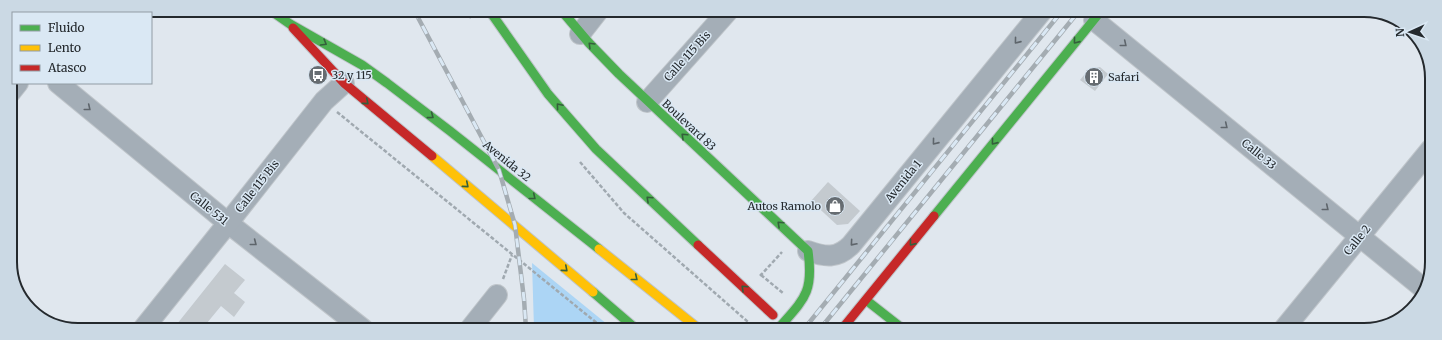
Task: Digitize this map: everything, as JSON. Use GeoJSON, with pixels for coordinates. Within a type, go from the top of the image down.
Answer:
{"type":"FeatureCollection","features":[{"type":"Feature","properties":{"kind":"main road","name":"Avenida 32"},"geometry":{"type":"LineString","coordinates":[[280,17],[362,65],[393,88],[450,131],[691,323]]}},
{"type":"Feature","properties":{"kind":"main road"},"geometry":{"type":"LineString","coordinates":[[494,17],[548,94],[596,149],[773,315]]}},
{"type":"Feature","properties":{"kind":"main road","name":"Boulevard 83"},"geometry":{"type":"LineString","coordinates":[[567,17],[580,34],[647,102],[808,251]]}},
{"type":"Feature","properties":{"kind":"main road"},"geometry":{"type":"LineString","coordinates":[[847,323],[1095,17]]}},
{"type":"Feature","properties":{"kind":"main road","name":"Avenida 32"},"geometry":{"type":"LineString","coordinates":[[290,24],[344,84],[515,225],[629,323]]}},
{"type":"Feature","properties":{"kind":"main road"},"geometry":{"type":"LineString","coordinates":[[783,323],[804,299],[808,292],[811,271],[808,251]]}},
{"type":"Feature","properties":{"kind":"main road"},"geometry":{"type":"LineString","coordinates":[[866,300],[894,323]]}},
{"type":"Feature","properties":{"kind":"street"},"geometry":{"type":"LineString","coordinates":[[580,34],[593,17]]}},
{"type":"Feature","properties":{"kind":"street","name":"Calle 115 Bis"},"geometry":{"type":"LineString","coordinates":[[647,102],[723,17]]}},
{"type":"Feature","properties":{"kind":"street","name":"Avenida 1"},"geometry":{"type":"LineString","coordinates":[[808,251],[825,256],[834,256],[844,252],[851,245],[1037,17]]}},
{"type":"Feature","properties":{"kind":"street","name":"Calle 33"},"geometry":{"type":"LineString","coordinates":[[1099,17],[1420,285]]}},
{"type":"Feature","properties":{"kind":"street","name":"Calle 531"},"geometry":{"type":"LineString","coordinates":[[59,84],[228,223],[355,323]]}},
{"type":"Feature","properties":{"kind":"street","name":"Calle 115 Bis"},"geometry":{"type":"LineString","coordinates":[[148,323],[324,101],[344,84]]}},
{"type":"Feature","properties":{"kind":"street","name":"Calle 2"},"geometry":{"type":"LineString","coordinates":[[1288,323],[1425,156]]}},
{"type":"Feature","properties":{"kind":"street"},"geometry":{"type":"LineString","coordinates":[[475,323],[497,295]]}},
{"type":"Feature","properties":{"kind":"path"},"geometry":{"type":"LineString","coordinates":[[324,101],[597,323]]}},
{"type":"Feature","properties":{"kind":"path"},"geometry":{"type":"LineString","coordinates":[[497,295],[512,255]]}},
{"type":"Feature","properties":{"kind":"shaded area"},"geometry":{"type":"Polygon","coordinates":[[[532,263],[606,323],[534,323],[532,263]]]}},
{"type":"Feature","properties":{"kind":"building","name":"Safari"},"geometry":{"type":"Polygon","coordinates":[[[1100,67],[1108,74],[1095,91],[1080,80],[1089,69],[1100,67]]]}},
{"type":"Feature","properties":{"kind":"building","name":"Autos Ramolo"},"geometry":{"type":"Polygon","coordinates":[[[828,182],[860,211],[848,224],[837,225],[811,201],[828,182]]]}},
{"type":"Feature","properties":{"kind":"building"},"geometry":{"type":"Polygon","coordinates":[[[225,264],[245,280],[234,293],[245,302],[234,317],[221,306],[207,323],[178,323],[225,264]]]}},
{"type":"Feature","properties":{"kind":"railway"},"geometry":{"type":"LineString","coordinates":[[418,17],[499,170],[515,225],[526,323]]}},
{"type":"Feature","properties":{"kind":"railway"},"geometry":{"type":"LineString","coordinates":[[809,323],[1057,17]]}},
{"type":"Feature","properties":{"kind":"railway"},"geometry":{"type":"LineString","coordinates":[[825,323],[1074,17]]}},
{"type":"Feature","properties":{"kind":"traffic: fast"},"geometry":{"type":"LineString","coordinates":[[280,17],[362,65],[387,83],[599,249]]}},
{"type":"Feature","properties":{"kind":"traffic: fast"},"geometry":{"type":"LineString","coordinates":[[494,17],[548,94],[596,149],[698,245]]}},
{"type":"Feature","properties":{"kind":"traffic: fast"},"geometry":{"type":"LineString","coordinates":[[567,17],[589,43],[619,74],[808,251],[810,265],[808,286],[800,302],[783,323]]}},
{"type":"Feature","properties":{"kind":"traffic: fast"},"geometry":{"type":"LineString","coordinates":[[934,216],[1096,17]]}},
{"type":"Feature","properties":{"kind":"traffic: fast"},"geometry":{"type":"LineString","coordinates":[[593,292],[629,323]]}},
{"type":"Feature","properties":{"kind":"traffic: fast"},"geometry":{"type":"LineString","coordinates":[[866,300],[895,323]]}},
{"type":"Feature","properties":{"kind":"traffic: slow"},"geometry":{"type":"LineString","coordinates":[[432,156],[593,292]]}},
{"type":"Feature","properties":{"kind":"traffic: slow"},"geometry":{"type":"LineString","coordinates":[[599,249],[692,323]]}},
{"type":"Feature","properties":{"kind":"traffic: jam"},"geometry":{"type":"LineString","coordinates":[[293,28],[344,83],[432,156]]}},
{"type":"Feature","properties":{"kind":"traffic: jam"},"geometry":{"type":"LineString","coordinates":[[847,323],[934,216]]}},
{"type":"Feature","properties":{"kind":"traffic: jam"},"geometry":{"type":"LineString","coordinates":[[698,245],[773,315]]}},
{"type":"Feature","properties":{"kind":"place","name":"32 y 115"},"geometry":{"type":"Point","coordinates":[318,75]}},
{"type":"Feature","properties":{"kind":"place","name":"Safari"},"geometry":{"type":"Point","coordinates":[1094,77]}},
{"type":"Feature","properties":{"kind":"place","name":"Autos Ramolo"},"geometry":{"type":"Point","coordinates":[835,206]}}]}
